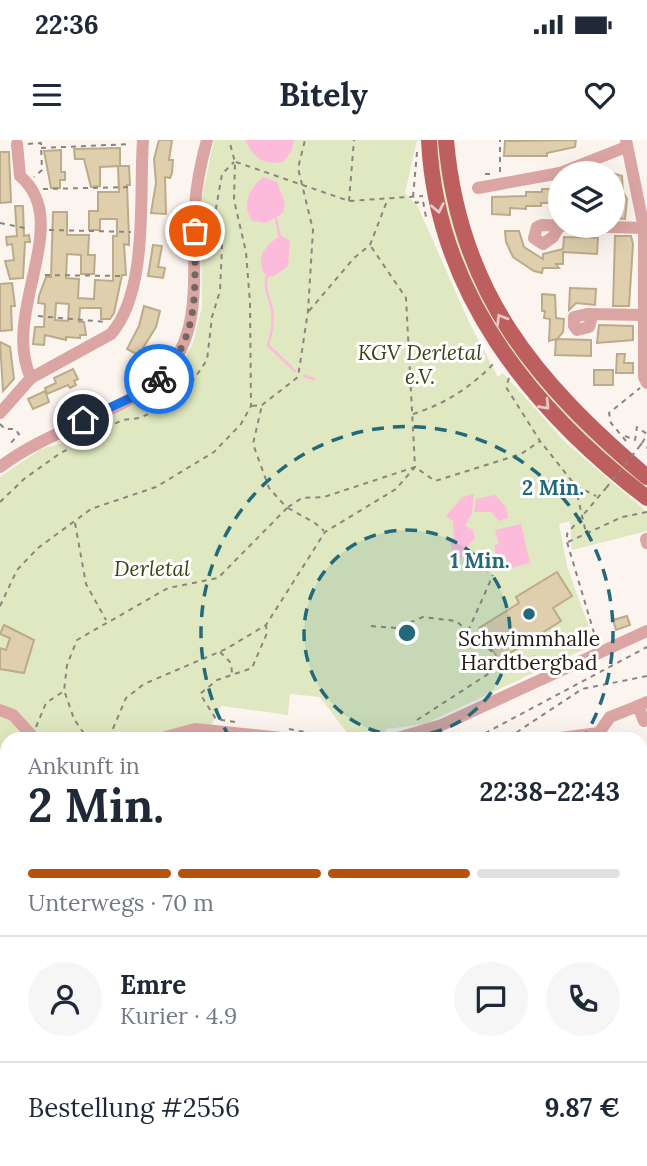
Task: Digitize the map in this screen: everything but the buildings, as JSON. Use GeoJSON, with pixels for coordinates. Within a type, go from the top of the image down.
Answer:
{"type":"FeatureCollection","features":[{"type":"Feature","properties":{"kind":"main road"},"geometry":{"type":"LineString","coordinates":[[446,140],[450,180],[464,240],[481,282],[504,326],[532,365],[573,411],[647,477]]}},
{"type":"Feature","properties":{"kind":"main road"},"geometry":{"type":"LineString","coordinates":[[425,142],[445,234],[466,289],[489,334],[545,406],[579,442],[647,498]]}},
{"type":"Feature","properties":{"kind":"street"},"geometry":{"type":"LineString","coordinates":[[0,467],[52,434],[137,395],[160,378],[179,356],[191,328],[195,208],[207,140]]}},
{"type":"Feature","properties":{"kind":"street"},"geometry":{"type":"LineString","coordinates":[[0,412],[31,378],[111,334],[121,323],[135,277],[143,142]]}},
{"type":"Feature","properties":{"kind":"street"},"geometry":{"type":"LineString","coordinates":[[478,188],[560,173],[626,143],[644,228],[646,383]]}},
{"type":"Feature","properties":{"kind":"street"},"geometry":{"type":"LineString","coordinates":[[17,144],[20,176],[31,186],[38,230],[32,274],[20,315],[19,349],[31,378]]}},
{"type":"Feature","properties":{"kind":"street"},"geometry":{"type":"LineString","coordinates":[[625,228],[644,228]]}},
{"type":"Feature","properties":{"kind":"street"},"geometry":{"type":"LineString","coordinates":[[587,314],[644,315]]}},
{"type":"Feature","properties":{"kind":"street"},"geometry":{"type":"LineString","coordinates":[[421,732],[647,632]]}},
{"type":"Feature","properties":{"kind":"street"},"geometry":{"type":"LineString","coordinates":[[600,732],[610,717],[643,704],[643,722]]}},
{"type":"Feature","properties":{"kind":"street"},"geometry":{"type":"LineString","coordinates":[[0,710],[13,715],[28,732]]}},
{"type":"Feature","properties":{"kind":"street"},"geometry":{"type":"LineString","coordinates":[[184,732],[214,729],[237,732]]}},
{"type":"Feature","properties":{"kind":"path"},"geometry":{"type":"LineString","coordinates":[[0,606],[17,570],[38,548],[91,509],[156,486],[214,452],[241,424],[251,406],[250,303],[246,252],[234,200],[234,162],[229,140]]}},
{"type":"Feature","properties":{"kind":"path"},"geometry":{"type":"LineString","coordinates":[[251,406],[262,405],[298,377],[308,311],[313,230],[298,167],[305,140]]}},
{"type":"Feature","properties":{"kind":"path"},"geometry":{"type":"LineString","coordinates":[[349,201],[354,140]]}},
{"type":"Feature","properties":{"kind":"path"},"geometry":{"type":"LineString","coordinates":[[500,140],[500,176]]}},
{"type":"Feature","properties":{"kind":"path"},"geometry":{"type":"LineString","coordinates":[[41,148],[143,142]]}},
{"type":"Feature","properties":{"kind":"path"},"geometry":{"type":"LineString","coordinates":[[425,142],[416,156],[414,197],[416,202],[423,201],[426,217]]}},
{"type":"Feature","properties":{"kind":"path"},"geometry":{"type":"LineString","coordinates":[[17,144],[41,143],[42,170],[31,186]]}},
{"type":"Feature","properties":{"kind":"path"},"geometry":{"type":"LineString","coordinates":[[234,162],[349,201],[388,200],[423,195]]}},
{"type":"Feature","properties":{"kind":"path"},"geometry":{"type":"LineString","coordinates":[[0,502],[59,454],[122,420],[140,418],[181,398],[207,360],[212,317],[220,291],[222,247],[216,208],[222,174],[234,162]]}},
{"type":"Feature","properties":{"kind":"path"},"geometry":{"type":"LineString","coordinates":[[31,186],[140,187]]}},
{"type":"Feature","properties":{"kind":"path"},"geometry":{"type":"LineString","coordinates":[[308,311],[354,258],[370,244],[388,200]]}},
{"type":"Feature","properties":{"kind":"path"},"geometry":{"type":"LineString","coordinates":[[0,223],[38,230],[138,232]]}},
{"type":"Feature","properties":{"kind":"path"},"geometry":{"type":"LineString","coordinates":[[112,732],[126,698],[144,684],[219,652],[266,625],[325,533],[396,489],[415,467],[406,298],[370,244]]}},
{"type":"Feature","properties":{"kind":"path"},"geometry":{"type":"LineString","coordinates":[[32,274],[135,277]]}},
{"type":"Feature","properties":{"kind":"path"},"geometry":{"type":"LineString","coordinates":[[20,315],[121,323]]}},
{"type":"Feature","properties":{"kind":"path"},"geometry":{"type":"LineString","coordinates":[[412,415],[448,400],[482,376],[496,360]]}},
{"type":"Feature","properties":{"kind":"path"},"geometry":{"type":"LineString","coordinates":[[509,377],[506,387],[540,441],[575,485],[598,496]]}},
{"type":"Feature","properties":{"kind":"path"},"geometry":{"type":"LineString","coordinates":[[600,652],[567,542],[567,534],[647,435],[636,427],[636,437],[631,440],[611,424],[608,418],[609,413],[646,383]]}},
{"type":"Feature","properties":{"kind":"path"},"geometry":{"type":"LineString","coordinates":[[262,405],[253,444],[269,488],[287,508],[315,523],[325,533]]}},
{"type":"Feature","properties":{"kind":"path"},"geometry":{"type":"LineString","coordinates":[[0,424],[5,429],[15,429],[19,434],[8,446],[14,456]]}},
{"type":"Feature","properties":{"kind":"path"},"geometry":{"type":"LineString","coordinates":[[415,467],[435,481],[520,454],[540,441]]}},
{"type":"Feature","properties":{"kind":"path"},"geometry":{"type":"LineString","coordinates":[[641,444],[647,448]]}},
{"type":"Feature","properties":{"kind":"path"},"geometry":{"type":"LineString","coordinates":[[83,732],[74,719],[64,691],[67,665],[78,640],[107,621],[169,588],[218,578],[287,508],[302,498],[324,497],[415,467]]}},
{"type":"Feature","properties":{"kind":"path"},"geometry":{"type":"LineString","coordinates":[[575,485],[586,533]]}},
{"type":"Feature","properties":{"kind":"path"},"geometry":{"type":"LineString","coordinates":[[567,542],[622,517],[647,512]]}},
{"type":"Feature","properties":{"kind":"path"},"geometry":{"type":"LineString","coordinates":[[74,521],[80,539],[86,584],[107,621]]}},
{"type":"Feature","properties":{"kind":"path"},"geometry":{"type":"LineString","coordinates":[[468,632],[493,575]]}},
{"type":"Feature","properties":{"kind":"path"},"geometry":{"type":"LineString","coordinates":[[371,626],[397,628],[423,617],[456,621],[495,654]]}},
{"type":"Feature","properties":{"kind":"path"},"geometry":{"type":"LineString","coordinates":[[216,719],[200,694],[217,680],[252,668],[267,633],[266,625]]}},
{"type":"Feature","properties":{"kind":"path"},"geometry":{"type":"LineString","coordinates":[[487,732],[647,647]]}},
{"type":"Feature","properties":{"kind":"path"},"geometry":{"type":"LineString","coordinates":[[643,649],[647,653]]}},
{"type":"Feature","properties":{"kind":"path"},"geometry":{"type":"LineString","coordinates":[[219,652],[231,663],[232,674]]}},
{"type":"Feature","properties":{"kind":"path"},"geometry":{"type":"LineString","coordinates":[[531,659],[535,656]]}},
{"type":"Feature","properties":{"kind":"path"},"geometry":{"type":"LineString","coordinates":[[527,662],[539,680]]}},
{"type":"Feature","properties":{"kind":"path"},"geometry":{"type":"LineString","coordinates":[[408,732],[418,718],[502,665]]}},
{"type":"Feature","properties":{"kind":"path"},"geometry":{"type":"LineString","coordinates":[[517,732],[582,689],[647,676]]}},
{"type":"Feature","properties":{"kind":"path"},"geometry":{"type":"LineString","coordinates":[[35,732],[46,704],[64,691]]}},
{"type":"Feature","properties":{"kind":"green space","name":"Derletal"},"geometry":{"type":"Polygon","coordinates":[[[214,140],[417,140],[405,193],[418,207],[469,322],[498,377],[503,373],[566,443],[647,512],[647,531],[572,550],[570,521],[559,524],[567,566],[595,644],[425,724],[387,729],[385,732],[346,732],[320,697],[290,694],[288,715],[222,706],[208,732],[0,732],[0,477],[41,449],[71,441],[101,420],[151,396],[177,372],[193,343],[202,307],[201,203],[214,140]]]}},
{"type":"Feature","properties":{"kind":"green space"},"geometry":{"type":"Polygon","coordinates":[[[434,140],[441,140],[460,245],[491,316],[536,378],[589,433],[647,484],[647,492],[566,422],[490,325],[450,233],[434,140]]]}},
{"type":"Feature","properties":{"kind":"shaded area"},"geometry":{"type":"Polygon","coordinates":[[[245,140],[294,140],[292,150],[283,162],[276,163],[260,159],[245,140]]]}},
{"type":"Feature","properties":{"kind":"shaded area"},"geometry":{"type":"Polygon","coordinates":[[[263,177],[277,182],[285,203],[283,213],[266,223],[252,221],[247,209],[250,192],[263,177]]]}},
{"type":"Feature","properties":{"kind":"shaded area"},"geometry":{"type":"Polygon","coordinates":[[[281,236],[290,240],[288,266],[274,276],[267,277],[261,265],[263,253],[270,243],[281,236]]]}},
{"type":"Feature","properties":{"kind":"shaded area"},"geometry":{"type":"Polygon","coordinates":[[[474,494],[472,513],[465,526],[473,530],[475,539],[467,546],[470,557],[459,558],[453,555],[450,541],[454,538],[453,521],[446,516],[462,497],[474,494]]]}},
{"type":"Feature","properties":{"kind":"shaded area"},"geometry":{"type":"Polygon","coordinates":[[[495,495],[506,507],[508,518],[499,521],[491,512],[474,512],[476,499],[495,495]]]}},
{"type":"Feature","properties":{"kind":"shaded area"},"geometry":{"type":"Polygon","coordinates":[[[521,524],[530,563],[500,571],[494,545],[499,544],[495,530],[521,524]]]}},
{"type":"Feature","properties":{"kind":"waterway"},"geometry":{"type":"LineString","coordinates":[[275,214],[280,238]]}},
{"type":"Feature","properties":{"kind":"waterway"},"geometry":{"type":"LineString","coordinates":[[267,276],[266,289],[273,319],[268,345],[295,371]]}},
{"type":"Feature","properties":{"kind":"waterway"},"geometry":{"type":"LineString","coordinates":[[304,376],[314,379]]}},
{"type":"Feature","properties":{"kind":"way so far"},"geometry":{"type":"LineString","coordinates":[[159,379],[179,356],[191,328],[195,231]]}},
{"type":"Feature","properties":{"kind":"place","name":"Schwimmhalle Hardtbergbad"},"geometry":{"type":"Point","coordinates":[529,614]}},
{"type":"Feature","properties":{"kind":"route"},"geometry":{"type":"LineString","coordinates":[[83,420],[137,395],[159,379]]}},
{"type":"Feature","properties":{"kind":"park label","name":"KGV Derletal e.V."},"geometry":{"type":"Point","coordinates":[420,364]}}]}
